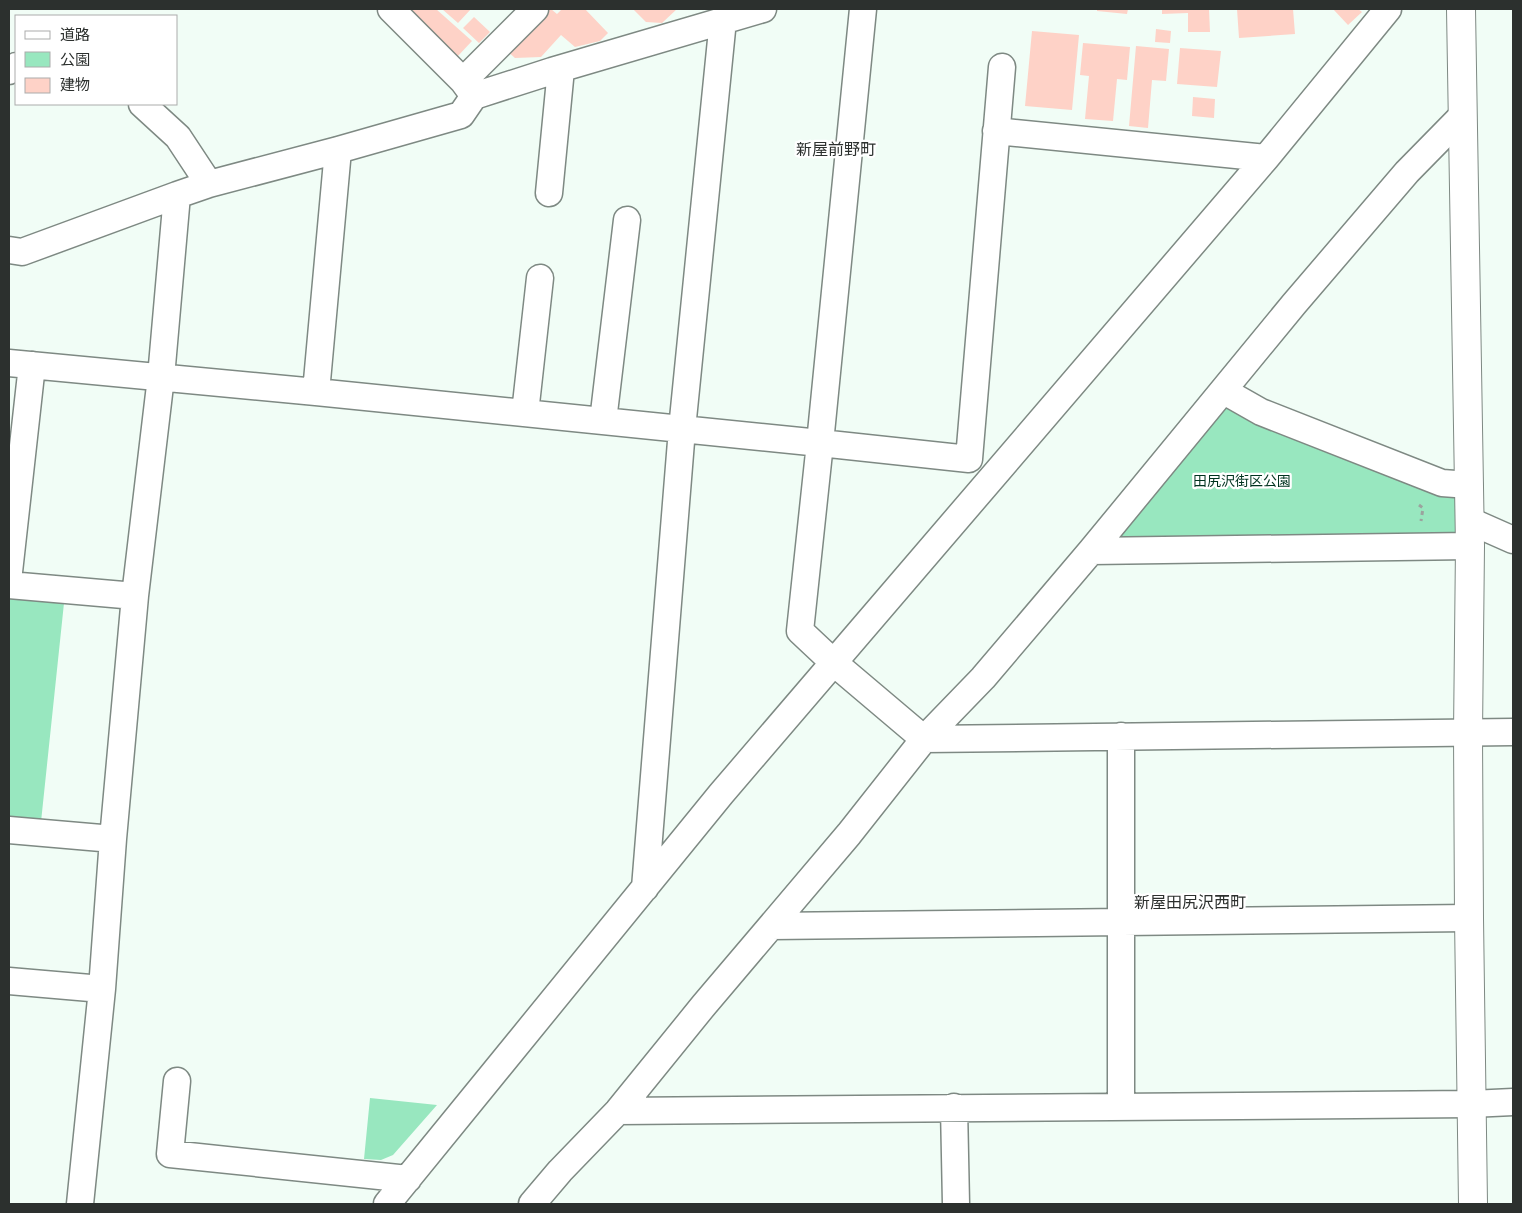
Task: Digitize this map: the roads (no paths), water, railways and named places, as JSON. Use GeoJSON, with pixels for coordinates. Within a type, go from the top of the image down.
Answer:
{"type":"FeatureCollection","features":[{"type":"Feature","properties":{"kind":"street"},"geometry":{"type":"LineString","coordinates":[[391,9],[469,88]]}},
{"type":"Feature","properties":{"kind":"street"},"geometry":{"type":"LineString","coordinates":[[9,250],[22,252],[209,184],[461,115],[469,88],[534,9]]}},
{"type":"Feature","properties":{"kind":"street"},"geometry":{"type":"LineString","coordinates":[[469,88],[561,69],[763,9]]}},
{"type":"Feature","properties":{"kind":"street"},"geometry":{"type":"LineString","coordinates":[[863,9],[800,632],[924,738],[1513,732]]}},
{"type":"Feature","properties":{"kind":"street"},"geometry":{"type":"LineString","coordinates":[[388,1204],[645,888],[833,662],[1266,158],[1388,9]]}},
{"type":"Feature","properties":{"kind":"street"},"geometry":{"type":"LineString","coordinates":[[1461,9],[1470,533],[1468,733],[1473,1204]]}},
{"type":"Feature","properties":{"kind":"street"},"geometry":{"type":"LineString","coordinates":[[645,888],[682,429],[723,20]]}},
{"type":"Feature","properties":{"kind":"street"},"geometry":{"type":"LineString","coordinates":[[9,572],[20,364],[969,458],[1002,67]]}},
{"type":"Feature","properties":{"kind":"street"},"geometry":{"type":"LineString","coordinates":[[549,193],[561,69]]}},
{"type":"Feature","properties":{"kind":"street"},"geometry":{"type":"LineString","coordinates":[[143,105],[178,137],[209,184]]}},
{"type":"Feature","properties":{"kind":"street"},"geometry":{"type":"LineString","coordinates":[[532,1204],[560,1171],[618,1111],[704,1005],[849,834],[924,738],[983,678],[1091,551],[1294,304],[1407,172],[1462,116]]}},
{"type":"Feature","properties":{"kind":"street"},"geometry":{"type":"LineString","coordinates":[[996,131],[1266,158]]}},
{"type":"Feature","properties":{"kind":"street"},"geometry":{"type":"LineString","coordinates":[[316,392],[338,150]]}},
{"type":"Feature","properties":{"kind":"street"},"geometry":{"type":"LineString","coordinates":[[80,1204],[102,989],[113,839],[135,596],[161,377],[177,195]]}},
{"type":"Feature","properties":{"kind":"street"},"geometry":{"type":"LineString","coordinates":[[603,421],[627,220]]}},
{"type":"Feature","properties":{"kind":"street"},"geometry":{"type":"LineString","coordinates":[[525,413],[540,278]]}},
{"type":"Feature","properties":{"kind":"street"},"geometry":{"type":"LineString","coordinates":[[1224,391],[1261,412],[1442,484],[1469,485]]}},
{"type":"Feature","properties":{"kind":"street"},"geometry":{"type":"LineString","coordinates":[[1091,551],[1470,533],[1513,540]]}},
{"type":"Feature","properties":{"kind":"street"},"geometry":{"type":"LineString","coordinates":[[9,585],[135,596]]}},
{"type":"Feature","properties":{"kind":"street"},"geometry":{"type":"LineString","coordinates":[[1121,736],[1121,1106]]}},
{"type":"Feature","properties":{"kind":"street"},"geometry":{"type":"LineString","coordinates":[[9,830],[113,839]]}},
{"type":"Feature","properties":{"kind":"street"},"geometry":{"type":"LineString","coordinates":[[771,926],[1469,918]]}},
{"type":"Feature","properties":{"kind":"street"},"geometry":{"type":"LineString","coordinates":[[9,981],[102,989]]}},
{"type":"Feature","properties":{"kind":"street"},"geometry":{"type":"LineString","coordinates":[[177,1081],[170,1154],[408,1179]]}},
{"type":"Feature","properties":{"kind":"street"},"geometry":{"type":"LineString","coordinates":[[618,1111],[1471,1104],[1513,1102]]}},
{"type":"Feature","properties":{"kind":"street"},"geometry":{"type":"LineString","coordinates":[[954,1107],[956,1204]]}},
{"type":"Feature","properties":{"kind":"district","name":"新屋前野町"},"geometry":{"type":"Point","coordinates":[836,149]}},
{"type":"Feature","properties":{"kind":"district","name":"新屋田尻沢西町"},"geometry":{"type":"Point","coordinates":[1190,902]}},
{"type":"Feature","properties":{"kind":"park label","name":"田尻沢街区公園"},"geometry":{"type":"Point","coordinates":[1242,480]}}]}
